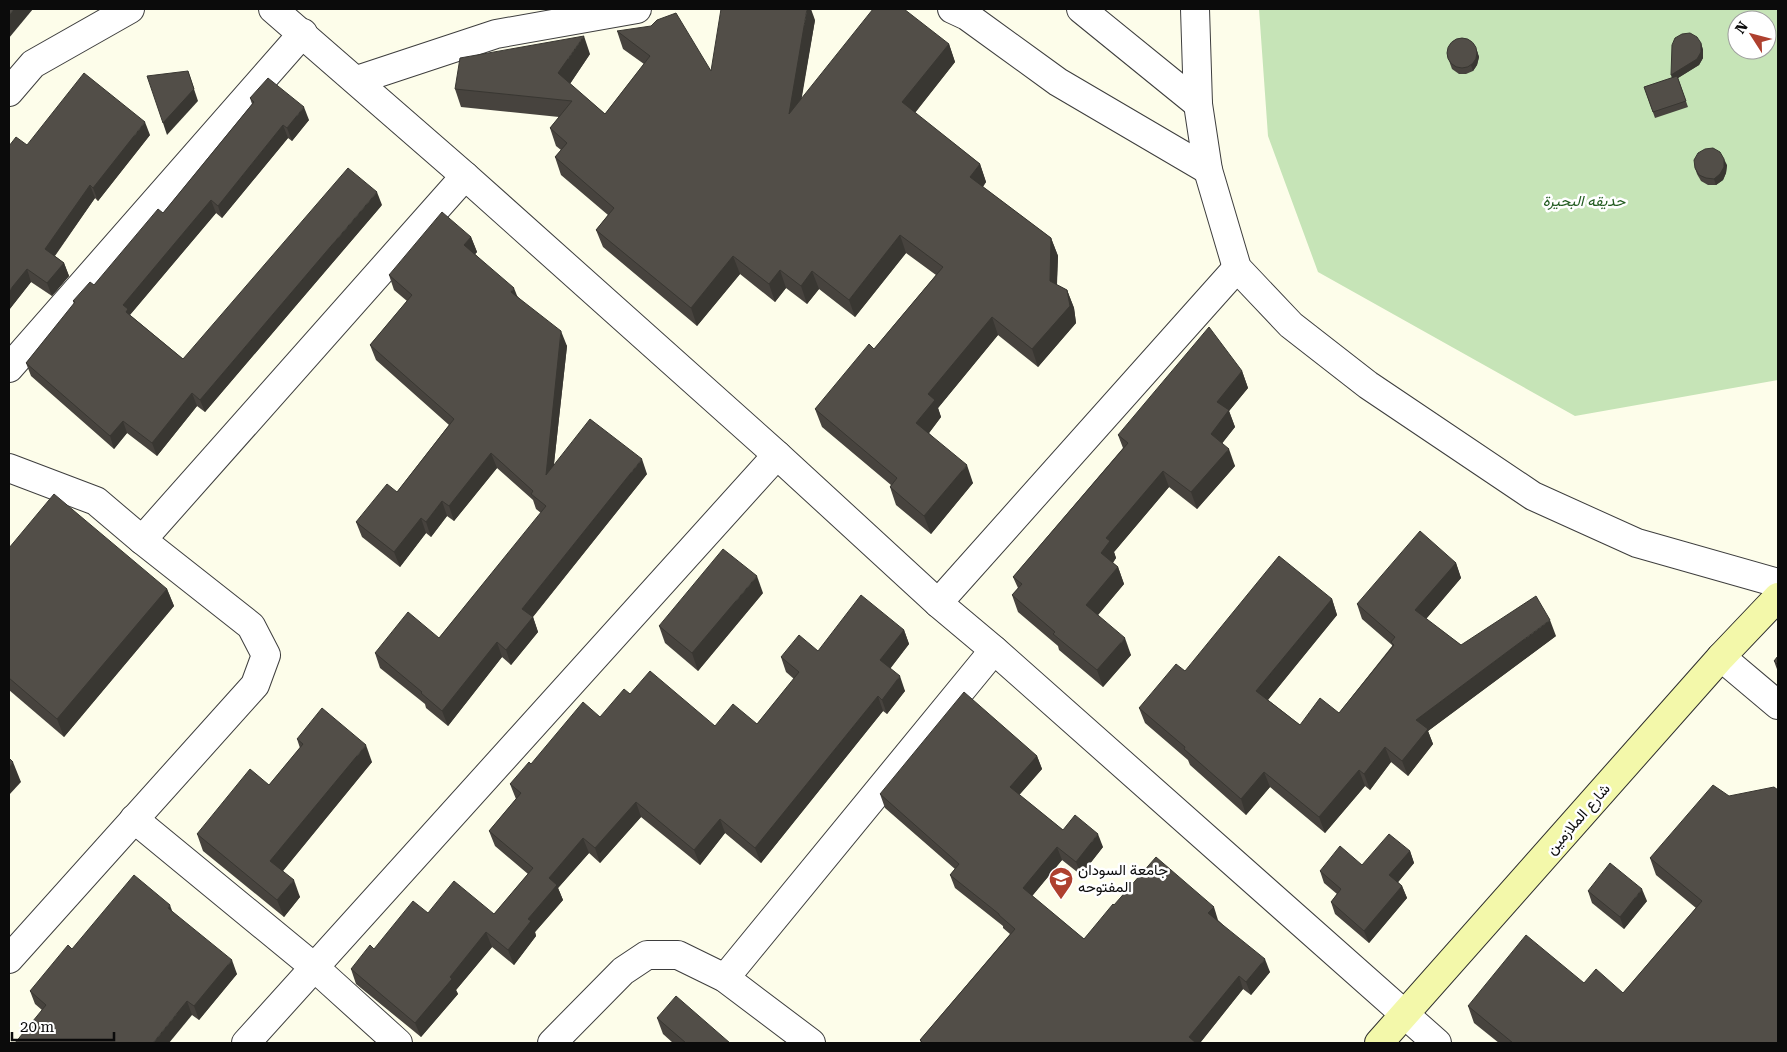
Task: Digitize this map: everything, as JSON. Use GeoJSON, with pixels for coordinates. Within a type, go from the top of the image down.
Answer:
{"type":"FeatureCollection","features":[{"type":"Feature","properties":{"kind":"street"},"geometry":{"type":"LineString","coordinates":[[9,92],[21,64],[130,9]]}},
{"type":"Feature","properties":{"kind":"street"},"geometry":{"type":"LineString","coordinates":[[274,9],[357,80],[777,455],[938,603],[994,650],[1438,1043]]}},
{"type":"Feature","properties":{"kind":"street"},"geometry":{"type":"LineString","coordinates":[[357,80],[496,34],[637,9]]}},
{"type":"Feature","properties":{"kind":"street"},"geometry":{"type":"LineString","coordinates":[[952,9],[967,16],[1058,82],[1208,170]]}},
{"type":"Feature","properties":{"kind":"street"},"geometry":{"type":"LineString","coordinates":[[1081,9],[1198,104]]}},
{"type":"Feature","properties":{"kind":"street"},"geometry":{"type":"LineString","coordinates":[[1195,9],[1198,104],[1208,170],[1237,268],[1291,326],[1368,384],[1533,496],[1637,543],[1778,583]]}},
{"type":"Feature","properties":{"kind":"street"},"geometry":{"type":"LineString","coordinates":[[9,368],[303,33]]}},
{"type":"Feature","properties":{"kind":"street"},"geometry":{"type":"LineString","coordinates":[[142,540],[465,176]]}},
{"type":"Feature","properties":{"kind":"street"},"geometry":{"type":"LineString","coordinates":[[938,603],[1237,268]]}},
{"type":"Feature","properties":{"kind":"street"},"geometry":{"type":"LineString","coordinates":[[246,1043],[777,455]]}},
{"type":"Feature","properties":{"kind":"street"},"geometry":{"type":"LineString","coordinates":[[9,468],[96,501],[251,626],[266,655],[255,685],[9,959]]}},
{"type":"Feature","properties":{"kind":"street","name":"شارع الملازمين"},"geometry":{"type":"LineString","coordinates":[[1379,1043],[1721,657],[1778,597]]}},
{"type":"Feature","properties":{"kind":"street"},"geometry":{"type":"LineString","coordinates":[[725,978],[994,650]]}},
{"type":"Feature","properties":{"kind":"street"},"geometry":{"type":"LineString","coordinates":[[1721,657],[1778,705]]}},
{"type":"Feature","properties":{"kind":"street"},"geometry":{"type":"LineString","coordinates":[[134,819],[314,967],[398,1043]]}},
{"type":"Feature","properties":{"kind":"street"},"geometry":{"type":"LineString","coordinates":[[552,1043],[623,971],[647,955],[678,955],[725,978],[811,1043]]}},
{"type":"Feature","properties":{"kind":"green space","name":"حديقه البحيرة"},"geometry":{"type":"Polygon","coordinates":[[[1259,9],[1778,9],[1778,380],[1575,416],[1318,272],[1268,136],[1259,9]]]}},
{"type":"Feature","properties":{"kind":"building"},"geometry":{"type":"Polygon","coordinates":[[[721,9],[807,9],[789,114],[873,9],[904,9],[949,44],[902,102],[980,164],[970,177],[1051,238],[1050,281],[1067,290],[1070,306],[1032,349],[992,317],[928,394],[935,400],[916,423],[967,465],[924,516],[890,487],[897,478],[815,409],[869,344],[874,349],[943,267],[900,235],[849,300],[812,271],[801,286],[780,270],[769,284],[733,256],[691,308],[596,230],[614,208],[555,157],[567,143],[550,128],[572,101],[455,89],[460,58],[584,36],[558,73],[605,114],[650,56],[617,31],[651,26],[657,20],[676,13],[711,71],[721,9]]]}},
{"type":"Feature","properties":{"kind":"building"},"geometry":{"type":"Polygon","coordinates":[[[1690,33],[1697,37],[1701,43],[1701,52],[1697,59],[1671,75],[1672,45],[1675,38],[1682,34],[1690,33]]]}},
{"type":"Feature","properties":{"kind":"building"},"geometry":{"type":"Polygon","coordinates":[[[1462,38],[1472,43],[1477,53],[1472,63],[1462,68],[1452,63],[1447,53],[1452,43],[1462,38]]]}},
{"type":"Feature","properties":{"kind":"building"},"geometry":{"type":"Polygon","coordinates":[[[188,71],[194,89],[163,123],[147,76],[188,71]]]}},
{"type":"Feature","properties":{"kind":"building"},"geometry":{"type":"Polygon","coordinates":[[[84,73],[145,122],[93,188],[90,185],[45,249],[64,263],[47,283],[27,269],[9,291],[9,146],[16,137],[27,145],[84,73]]]}},
{"type":"Feature","properties":{"kind":"building"},"geometry":{"type":"Polygon","coordinates":[[[1677,76],[1686,101],[1653,112],[1644,87],[1677,76]]]}},
{"type":"Feature","properties":{"kind":"building"},"geometry":{"type":"Polygon","coordinates":[[[268,78],[304,107],[287,128],[283,125],[218,206],[211,200],[123,305],[128,309],[126,312],[183,359],[348,168],[377,192],[200,400],[192,393],[152,443],[123,421],[110,436],[26,363],[75,302],[73,301],[90,282],[94,285],[158,209],[163,213],[254,102],[250,98],[268,78]]]}},
{"type":"Feature","properties":{"kind":"building"},"geometry":{"type":"Polygon","coordinates":[[[1713,148],[1720,152],[1724,159],[1724,167],[1714,179],[1699,175],[1695,168],[1694,160],[1698,153],[1705,149],[1713,148]]]}},
{"type":"Feature","properties":{"kind":"building"},"geometry":{"type":"Polygon","coordinates":[[[442,212],[471,237],[464,245],[514,288],[511,292],[561,331],[546,475],[590,419],[642,459],[522,609],[533,617],[506,650],[497,642],[442,711],[375,653],[408,612],[439,638],[546,506],[531,494],[533,491],[491,453],[449,506],[442,501],[426,522],[421,518],[394,552],[356,522],[387,484],[397,492],[454,419],[370,345],[412,295],[389,275],[442,212]]]}},
{"type":"Feature","properties":{"kind":"building"},"geometry":{"type":"Polygon","coordinates":[[[1209,327],[1242,371],[1217,402],[1229,410],[1211,434],[1229,449],[1191,492],[1163,471],[1106,538],[1110,541],[1101,553],[1118,567],[1086,605],[1125,638],[1097,670],[1053,634],[1055,632],[1012,595],[1022,584],[1013,577],[1128,443],[1118,435],[1209,327]]]}},
{"type":"Feature","properties":{"kind":"building"},"geometry":{"type":"Polygon","coordinates":[[[54,494],[167,589],[57,719],[9,678],[9,548],[54,494]]]}},
{"type":"Feature","properties":{"kind":"building"},"geometry":{"type":"Polygon","coordinates":[[[1420,531],[1456,563],[1415,610],[1461,645],[1536,596],[1550,620],[1416,720],[1428,729],[1402,761],[1385,747],[1364,774],[1359,770],[1319,817],[1264,772],[1241,799],[1184,749],[1185,747],[1139,708],[1176,664],[1185,671],[1279,556],[1332,599],[1256,691],[1300,725],[1320,698],[1339,713],[1394,645],[1391,642],[1395,637],[1357,604],[1420,531]]]}},
{"type":"Feature","properties":{"kind":"building"},"geometry":{"type":"Polygon","coordinates":[[[723,549],[757,576],[692,653],[659,626],[723,549]]]}},
{"type":"Feature","properties":{"kind":"building"},"geometry":{"type":"Polygon","coordinates":[[[861,595],[904,630],[880,660],[900,676],[882,700],[878,696],[755,848],[720,819],[694,850],[636,802],[595,848],[583,838],[549,878],[557,885],[528,919],[531,921],[508,950],[486,932],[450,977],[452,979],[415,1023],[351,969],[370,945],[374,949],[413,901],[428,913],[454,881],[494,914],[533,868],[489,831],[521,793],[510,784],[529,762],[531,764],[583,702],[600,717],[624,689],[630,694],[650,671],[715,726],[733,704],[757,724],[799,672],[781,657],[799,635],[818,651],[861,595]]]}},
{"type":"Feature","properties":{"kind":"building"},"geometry":{"type":"Polygon","coordinates":[[[1778,656],[1778,665],[1774,661],[1778,656]]]}},
{"type":"Feature","properties":{"kind":"building"},"geometry":{"type":"Polygon","coordinates":[[[964,692],[1037,756],[1010,787],[1063,830],[1075,815],[1098,834],[1076,862],[1057,847],[1023,888],[1084,939],[1156,857],[1214,907],[1208,913],[1265,959],[1246,982],[1239,976],[1189,1037],[1196,1043],[923,1043],[920,1040],[1015,929],[950,875],[959,864],[880,794],[964,692]]]}},
{"type":"Feature","properties":{"kind":"building"},"geometry":{"type":"Polygon","coordinates":[[[322,708],[366,745],[270,861],[294,880],[277,900],[197,834],[250,769],[269,785],[303,744],[297,739],[322,708]]]}},
{"type":"Feature","properties":{"kind":"building"},"geometry":{"type":"Polygon","coordinates":[[[9,758],[13,762],[9,767],[9,758]]]}},
{"type":"Feature","properties":{"kind":"building"},"geometry":{"type":"Polygon","coordinates":[[[1713,785],[1729,796],[1774,787],[1778,790],[1778,1043],[1513,1043],[1468,1006],[1526,935],[1584,983],[1596,969],[1623,993],[1702,901],[1650,858],[1713,785]]]}},
{"type":"Feature","properties":{"kind":"building"},"geometry":{"type":"Polygon","coordinates":[[[1389,834],[1410,851],[1389,875],[1402,886],[1364,931],[1331,902],[1341,889],[1320,871],[1340,846],[1362,865],[1389,834]]]}},
{"type":"Feature","properties":{"kind":"building"},"geometry":{"type":"Polygon","coordinates":[[[1610,863],[1642,889],[1620,917],[1588,891],[1610,863]]]}},
{"type":"Feature","properties":{"kind":"building"},"geometry":{"type":"Polygon","coordinates":[[[134,875],[170,905],[168,908],[232,960],[194,1006],[187,1001],[153,1043],[15,1043],[46,1005],[30,991],[68,945],[72,949],[134,875]]]}},
{"type":"Feature","properties":{"kind":"building"},"geometry":{"type":"Polygon","coordinates":[[[676,996],[730,1043],[686,1043],[657,1018],[676,996]]]}},
{"type":"Feature","properties":{"kind":"place","name":"جامعة السودان المفتوحه"},"geometry":{"type":"Point","coordinates":[1061,900]}}]}
